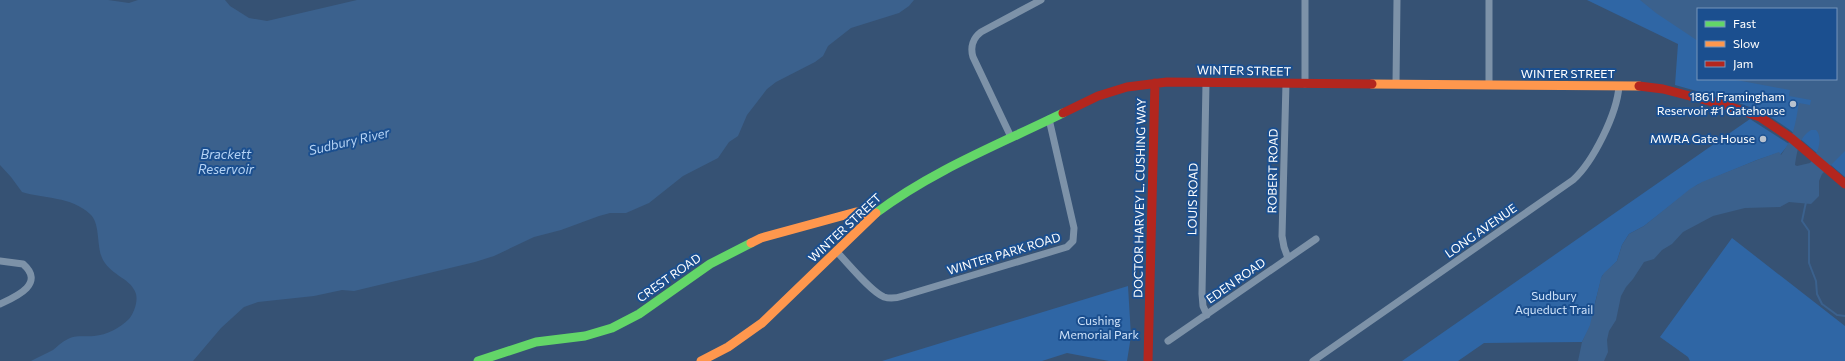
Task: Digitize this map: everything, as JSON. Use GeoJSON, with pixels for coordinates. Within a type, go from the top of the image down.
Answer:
{"type":"FeatureCollection","features":[{"type":"Feature","properties":{"kind":"main road","name":"WINTER STREET"},"geometry":{"type":"LineString","coordinates":[[702,361],[728,347],[762,323],[873,215],[923,180],[1108,92],[1127,87],[1155,83],[1286,83],[1619,86],[1657,88],[1692,95],[1754,115],[1784,133],[1845,184]]}},
{"type":"Feature","properties":{"kind":"main road","name":"DOCTOR HARVEY L. CUSHING WAY"},"geometry":{"type":"LineString","coordinates":[[1148,361],[1155,83]]}},
{"type":"Feature","properties":{"kind":"main road","name":"CREST ROAD"},"geometry":{"type":"LineString","coordinates":[[478,361],[536,342],[585,336],[612,328],[639,314],[710,264],[730,252],[761,238],[856,212],[873,215]]}},
{"type":"Feature","properties":{"kind":"street"},"geometry":{"type":"LineString","coordinates":[[1011,138],[973,57],[972,43],[977,34],[1041,0]]}},
{"type":"Feature","properties":{"kind":"street"},"geometry":{"type":"LineString","coordinates":[[1305,84],[1306,0]]}},
{"type":"Feature","properties":{"kind":"street"},"geometry":{"type":"LineString","coordinates":[[1396,84],[1397,0]]}},
{"type":"Feature","properties":{"kind":"street"},"geometry":{"type":"LineString","coordinates":[[1489,85],[1490,0]]}},
{"type":"Feature","properties":{"kind":"street","name":"LOUIS ROAD"},"geometry":{"type":"LineString","coordinates":[[1206,83],[1202,294],[1203,306],[1207,314]]}},
{"type":"Feature","properties":{"kind":"street","name":"ROBERT ROAD"},"geometry":{"type":"LineString","coordinates":[[1286,83],[1282,236],[1284,248],[1288,258]]}},
{"type":"Feature","properties":{"kind":"street","name":"LONG AVENUE"},"geometry":{"type":"LineString","coordinates":[[1313,361],[1573,180],[1587,166],[1598,146],[1616,101],[1619,86]]}},
{"type":"Feature","properties":{"kind":"street","name":"WINTER PARK ROAD"},"geometry":{"type":"LineString","coordinates":[[836,251],[874,290],[884,297],[891,298],[918,292],[1063,249],[1070,245],[1074,237],[1074,228],[1049,119]]}},
{"type":"Feature","properties":{"kind":"street","name":"EDEN ROAD"},"geometry":{"type":"LineString","coordinates":[[1168,341],[1316,239]]}},
{"type":"Feature","properties":{"kind":"street"},"geometry":{"type":"LineString","coordinates":[[0,262],[23,264],[31,277],[28,287],[24,291],[0,304]]}},
{"type":"Feature","properties":{"kind":"green space"},"geometry":{"type":"Polygon","coordinates":[[[1587,0],[1845,0],[1845,177],[1790,130],[1765,113],[1739,103],[1675,85],[1678,44],[1587,0]]]}},
{"type":"Feature","properties":{"kind":"green space","name":"Sudbury Aqueduct Trail"},"geometry":{"type":"Polygon","coordinates":[[[1750,119],[1789,144],[1780,155],[1778,153],[1757,160],[1697,185],[1644,226],[1629,234],[1622,245],[1617,261],[1602,276],[1591,325],[1582,342],[1484,343],[1458,361],[1402,361],[1750,119]]]}},
{"type":"Feature","properties":{"kind":"green space"},"geometry":{"type":"Polygon","coordinates":[[[1732,238],[1845,326],[1845,361],[1690,361],[1688,357],[1660,337],[1732,238]]]}},
{"type":"Feature","properties":{"kind":"green space","name":"Cushing Memorial Park"},"geometry":{"type":"Polygon","coordinates":[[[1128,286],[1131,336],[1127,361],[1109,361],[1067,353],[1042,361],[882,361],[1128,286]]]}},
{"type":"Feature","properties":{"kind":"water","name":"Brackett Reservoir"},"geometry":{"type":"Polygon","coordinates":[[[0,0],[108,0],[129,3],[138,0],[225,0],[230,6],[249,18],[267,21],[357,0],[914,0],[909,6],[899,13],[851,28],[828,46],[823,56],[815,62],[776,82],[767,89],[747,115],[738,136],[729,142],[718,158],[683,176],[649,203],[626,213],[610,213],[561,230],[534,237],[494,256],[475,262],[354,291],[342,290],[314,296],[258,302],[244,307],[221,328],[193,361],[31,361],[53,350],[70,338],[99,335],[108,333],[117,328],[131,317],[135,307],[136,294],[134,289],[111,270],[103,260],[96,224],[90,214],[83,208],[66,201],[22,192],[0,165],[0,0]]]}},
{"type":"Feature","properties":{"kind":"water"},"geometry":{"type":"Polygon","coordinates":[[[1640,0],[1845,0],[1845,151],[1822,174],[1819,181],[1819,196],[1811,204],[1789,202],[1780,207],[1745,208],[1713,216],[1683,232],[1672,244],[1662,250],[1654,259],[1644,262],[1621,296],[1616,320],[1609,331],[1607,340],[1608,352],[1604,361],[1578,361],[1582,342],[1590,325],[1601,278],[1604,273],[1617,261],[1622,245],[1629,234],[1644,226],[1690,189],[1702,182],[1779,152],[1781,155],[1789,142],[1795,124],[1799,103],[1810,105],[1811,100],[1789,96],[1790,90],[1736,80],[1837,80],[1837,8],[1697,8],[1697,40],[1656,13],[1640,0]],[[1811,130],[1801,141],[1795,165],[1797,166],[1810,163],[1813,160],[1819,147],[1818,133],[1816,130],[1811,130]]]}},
{"type":"Feature","properties":{"kind":"waterway"},"geometry":{"type":"LineString","coordinates":[[1806,202],[1802,221],[1809,231],[1809,263],[1816,281],[1817,294],[1822,304],[1837,315],[1845,316]]}},
{"type":"Feature","properties":{"kind":"traffic: fast"},"geometry":{"type":"LineString","coordinates":[[876,213],[920,184],[967,158],[1063,113]]}},
{"type":"Feature","properties":{"kind":"traffic: fast"},"geometry":{"type":"LineString","coordinates":[[478,361],[536,342],[585,336],[612,328],[639,314],[710,264],[751,243]]}},
{"type":"Feature","properties":{"kind":"traffic: slow"},"geometry":{"type":"LineString","coordinates":[[1372,84],[1639,86]]}},
{"type":"Feature","properties":{"kind":"traffic: slow"},"geometry":{"type":"LineString","coordinates":[[751,243],[761,238],[856,212],[873,215]]}},
{"type":"Feature","properties":{"kind":"traffic: slow"},"geometry":{"type":"LineString","coordinates":[[701,361],[728,347],[762,323],[876,213]]}},
{"type":"Feature","properties":{"kind":"traffic: jam"},"geometry":{"type":"LineString","coordinates":[[1063,113],[1098,96],[1127,87],[1167,82],[1372,84]]}},
{"type":"Feature","properties":{"kind":"traffic: jam"},"geometry":{"type":"LineString","coordinates":[[1148,361],[1155,83]]}},
{"type":"Feature","properties":{"kind":"traffic: jam"},"geometry":{"type":"LineString","coordinates":[[1639,86],[1663,89],[1728,106],[1760,117],[1791,138],[1845,184]]}},
{"type":"Feature","properties":{"kind":"place","name":"1861 Framingham Reservoir #1 Gatehouse"},"geometry":{"type":"Point","coordinates":[1793,104]}},
{"type":"Feature","properties":{"kind":"place","name":"MWRA Gate House"},"geometry":{"type":"Point","coordinates":[1763,139]}},
{"type":"Feature","properties":{"kind":"water label","name":"Sudbury River"},"geometry":{"type":"Point","coordinates":[349,141]}}]}
